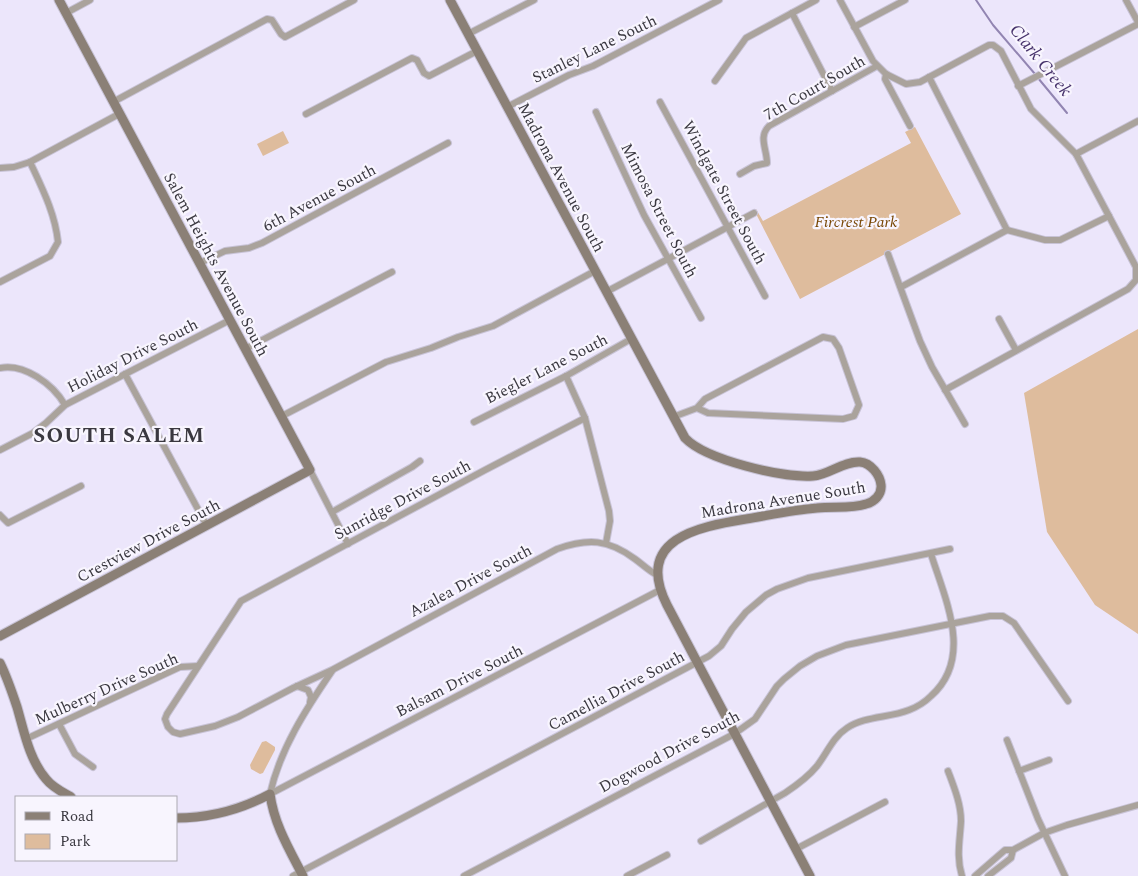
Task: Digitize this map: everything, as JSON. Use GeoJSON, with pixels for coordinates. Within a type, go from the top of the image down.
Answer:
{"type":"FeatureCollection","features":[{"type":"Feature","properties":{"kind":"main road","name":"Salem Heights Avenue South"},"geometry":{"type":"LineString","coordinates":[[59,0],[310,470]]}},
{"type":"Feature","properties":{"kind":"main road","name":"Madrona Avenue South"},"geometry":{"type":"LineString","coordinates":[[450,0],[673,417],[690,444],[710,455],[766,470],[802,476],[821,475],[848,464],[862,462],[875,470],[880,480],[880,493],[874,500],[864,505],[786,512],[721,523],[681,535],[667,547],[660,561],[657,575],[660,590],[697,663],[810,876]]}},
{"type":"Feature","properties":{"kind":"main road","name":"Crestview Drive South"},"geometry":{"type":"LineString","coordinates":[[0,636],[310,470]]}},
{"type":"Feature","properties":{"kind":"main road"},"geometry":{"type":"LineString","coordinates":[[0,663],[16,704],[32,755],[46,779],[69,796]]}},
{"type":"Feature","properties":{"kind":"main road"},"geometry":{"type":"LineString","coordinates":[[178,818],[217,815],[250,804],[270,794],[272,810],[299,875]]}},
{"type":"Feature","properties":{"kind":"street"},"geometry":{"type":"LineString","coordinates":[[66,13],[90,0]]}},
{"type":"Feature","properties":{"kind":"street"},"geometry":{"type":"LineString","coordinates":[[113,102],[267,19],[272,20],[284,37],[354,0]]}},
{"type":"Feature","properties":{"kind":"street"},"geometry":{"type":"LineString","coordinates":[[468,34],[534,0]]}},
{"type":"Feature","properties":{"kind":"street","name":"Stanley Lane South"},"geometry":{"type":"LineString","coordinates":[[507,107],[568,75],[594,66],[719,0]]}},
{"type":"Feature","properties":{"kind":"street"},"geometry":{"type":"LineString","coordinates":[[715,81],[746,38],[816,0]]}},
{"type":"Feature","properties":{"kind":"street"},"geometry":{"type":"LineString","coordinates":[[840,0],[870,57],[886,74],[901,82],[910,84],[920,82],[984,48],[993,46],[1001,51],[1031,109],[1076,154],[1136,267],[1136,280],[1128,289],[946,390]]}},
{"type":"Feature","properties":{"kind":"street"},"geometry":{"type":"LineString","coordinates":[[854,27],[905,0]]}},
{"type":"Feature","properties":{"kind":"street"},"geometry":{"type":"LineString","coordinates":[[1018,86],[1138,23],[1126,0]]}},
{"type":"Feature","properties":{"kind":"street"},"geometry":{"type":"LineString","coordinates":[[792,13],[832,91]]}},
{"type":"Feature","properties":{"kind":"street"},"geometry":{"type":"LineString","coordinates":[[306,114],[412,58],[417,60],[424,73],[429,76],[477,50]]}},
{"type":"Feature","properties":{"kind":"street","name":"7th Court South"},"geometry":{"type":"LineString","coordinates":[[740,174],[754,166],[767,163],[763,138],[767,128],[877,66]]}},
{"type":"Feature","properties":{"kind":"street"},"geometry":{"type":"LineString","coordinates":[[886,74],[886,79],[910,126]]}},
{"type":"Feature","properties":{"kind":"street"},"geometry":{"type":"LineString","coordinates":[[930,77],[1007,230]]}},
{"type":"Feature","properties":{"kind":"street","name":"Windgate Street South"},"geometry":{"type":"LineString","coordinates":[[660,102],[765,296]]}},
{"type":"Feature","properties":{"kind":"street","name":"Mimosa Street South"},"geometry":{"type":"LineString","coordinates":[[596,112],[644,215],[701,318]]}},
{"type":"Feature","properties":{"kind":"street"},"geometry":{"type":"LineString","coordinates":[[0,168],[14,167],[30,162],[119,114]]}},
{"type":"Feature","properties":{"kind":"street"},"geometry":{"type":"LineString","coordinates":[[1076,154],[1138,120]]}},
{"type":"Feature","properties":{"kind":"street","name":"6th Avenue South"},"geometry":{"type":"LineString","coordinates":[[200,263],[225,251],[249,248],[262,244],[448,143]]}},
{"type":"Feature","properties":{"kind":"street"},"geometry":{"type":"LineString","coordinates":[[0,282],[50,256],[58,242],[48,202],[30,162]]}},
{"type":"Feature","properties":{"kind":"street"},"geometry":{"type":"LineString","coordinates":[[606,292],[754,213]]}},
{"type":"Feature","properties":{"kind":"street"},"geometry":{"type":"LineString","coordinates":[[901,287],[1007,230],[1045,240],[1060,240],[1109,216]]}},
{"type":"Feature","properties":{"kind":"street"},"geometry":{"type":"LineString","coordinates":[[888,254],[920,341],[965,424]]}},
{"type":"Feature","properties":{"kind":"street"},"geometry":{"type":"LineString","coordinates":[[282,416],[386,362],[493,326],[595,271]]}},
{"type":"Feature","properties":{"kind":"street"},"geometry":{"type":"LineString","coordinates":[[245,349],[392,272]]}},
{"type":"Feature","properties":{"kind":"street"},"geometry":{"type":"LineString","coordinates":[[999,319],[1016,350]]}},
{"type":"Feature","properties":{"kind":"street","name":"Holiday Drive South"},"geometry":{"type":"LineString","coordinates":[[0,450],[40,428],[65,405],[230,320]]}},
{"type":"Feature","properties":{"kind":"street"},"geometry":{"type":"LineString","coordinates":[[673,417],[697,408],[705,399],[823,337],[833,339],[839,348],[859,405],[854,416],[843,419],[708,413],[697,408]]}},
{"type":"Feature","properties":{"kind":"street","name":"Biegler Lane South"},"geometry":{"type":"LineString","coordinates":[[474,422],[566,376],[631,339]]}},
{"type":"Feature","properties":{"kind":"street"},"geometry":{"type":"LineString","coordinates":[[0,368],[15,368],[36,376],[56,393],[65,405]]}},
{"type":"Feature","properties":{"kind":"street"},"geometry":{"type":"LineString","coordinates":[[125,374],[207,526]]}},
{"type":"Feature","properties":{"kind":"street"},"geometry":{"type":"LineString","coordinates":[[566,376],[585,418],[609,511],[610,521],[606,543]]}},
{"type":"Feature","properties":{"kind":"street","name":"Sunridge Drive South"},"geometry":{"type":"LineString","coordinates":[[166,723],[167,714],[235,609],[245,598],[585,418]]}},
{"type":"Feature","properties":{"kind":"street"},"geometry":{"type":"LineString","coordinates":[[332,512],[420,461]]}},
{"type":"Feature","properties":{"kind":"street","name":"Salem Heights Avenue South"},"geometry":{"type":"LineString","coordinates":[[310,470],[348,544]]}},
{"type":"Feature","properties":{"kind":"street"},"geometry":{"type":"LineString","coordinates":[[0,515],[8,523],[81,486]]}},
{"type":"Feature","properties":{"kind":"street","name":"Azalea Drive South"},"geometry":{"type":"LineString","coordinates":[[166,723],[173,732],[180,734],[215,726],[238,717],[332,670],[557,549],[578,542],[606,543],[629,555],[657,575]]}},
{"type":"Feature","properties":{"kind":"street","name":"Camellia Drive South"},"geometry":{"type":"LineString","coordinates":[[299,875],[697,663],[721,646],[746,612],[766,595],[777,589],[808,578],[950,549]]}},
{"type":"Feature","properties":{"kind":"street"},"geometry":{"type":"LineString","coordinates":[[701,840],[770,802],[805,778],[824,757],[835,739],[847,728],[861,721],[910,710],[938,690],[949,672],[953,660],[954,636],[931,554]]}},
{"type":"Feature","properties":{"kind":"street","name":"Balsam Drive South"},"geometry":{"type":"LineString","coordinates":[[270,794],[660,590]]}},
{"type":"Feature","properties":{"kind":"street","name":"Dogwood Drive South"},"geometry":{"type":"LineString","coordinates":[[464,876],[734,734],[754,720],[777,686],[800,666],[817,656],[846,645],[990,616],[1009,618],[1014,622],[1068,701]]}},
{"type":"Feature","properties":{"kind":"street","name":"Mulberry Drive South"},"geometry":{"type":"LineString","coordinates":[[26,739],[180,667],[198,666]]}},
{"type":"Feature","properties":{"kind":"street"},"geometry":{"type":"LineString","coordinates":[[270,794],[278,763],[310,703],[332,670]]}},
{"type":"Feature","properties":{"kind":"street"},"geometry":{"type":"LineString","coordinates":[[298,686],[308,690],[310,703]]}},
{"type":"Feature","properties":{"kind":"street"},"geometry":{"type":"LineString","coordinates":[[59,724],[75,754],[93,767]]}},
{"type":"Feature","properties":{"kind":"street"},"geometry":{"type":"LineString","coordinates":[[1007,740],[1044,833],[1064,876]]}},
{"type":"Feature","properties":{"kind":"street"},"geometry":{"type":"LineString","coordinates":[[1019,770],[1049,760]]}},
{"type":"Feature","properties":{"kind":"street"},"geometry":{"type":"LineString","coordinates":[[948,771],[959,802],[958,852],[962,876]]}},
{"type":"Feature","properties":{"kind":"street"},"geometry":{"type":"LineString","coordinates":[[796,850],[884,802]]}},
{"type":"Feature","properties":{"kind":"street"},"geometry":{"type":"LineString","coordinates":[[975,876],[1006,850],[1013,850],[1044,833],[1138,805]]}},
{"type":"Feature","properties":{"kind":"street"},"geometry":{"type":"LineString","coordinates":[[988,876],[1011,858],[1013,850]]}},
{"type":"Feature","properties":{"kind":"street"},"geometry":{"type":"LineString","coordinates":[[627,876],[667,855]]}},
{"type":"Feature","properties":{"kind":"green space","name":"Fircrest Park"},"geometry":{"type":"Polygon","coordinates":[[[915,127],[961,214],[800,299],[754,210],[756,209],[763,221],[911,143],[905,132],[915,127]]]}},
{"type":"Feature","properties":{"kind":"green space"},"geometry":{"type":"Polygon","coordinates":[[[283,131],[289,143],[263,156],[257,144],[283,131]]]}},
{"type":"Feature","properties":{"kind":"green space"},"geometry":{"type":"Polygon","coordinates":[[[1138,329],[1138,634],[1095,605],[1047,532],[1024,393],[1138,329]]]}},
{"type":"Feature","properties":{"kind":"green space"},"geometry":{"type":"Polygon","coordinates":[[[266,741],[275,747],[275,750],[263,773],[260,774],[251,769],[250,765],[262,742],[266,741]]]}},
{"type":"Feature","properties":{"kind":"waterway","name":"Clark Creek"},"geometry":{"type":"LineString","coordinates":[[976,0],[993,25],[1035,74]]}},
{"type":"Feature","properties":{"kind":"waterway","name":"Clark Creek"},"geometry":{"type":"LineString","coordinates":[[1038,78],[1067,113]]}},
{"type":"Feature","properties":{"kind":"district","name":"SOUTH SALEM"},"geometry":{"type":"Point","coordinates":[119,435]}}]}
